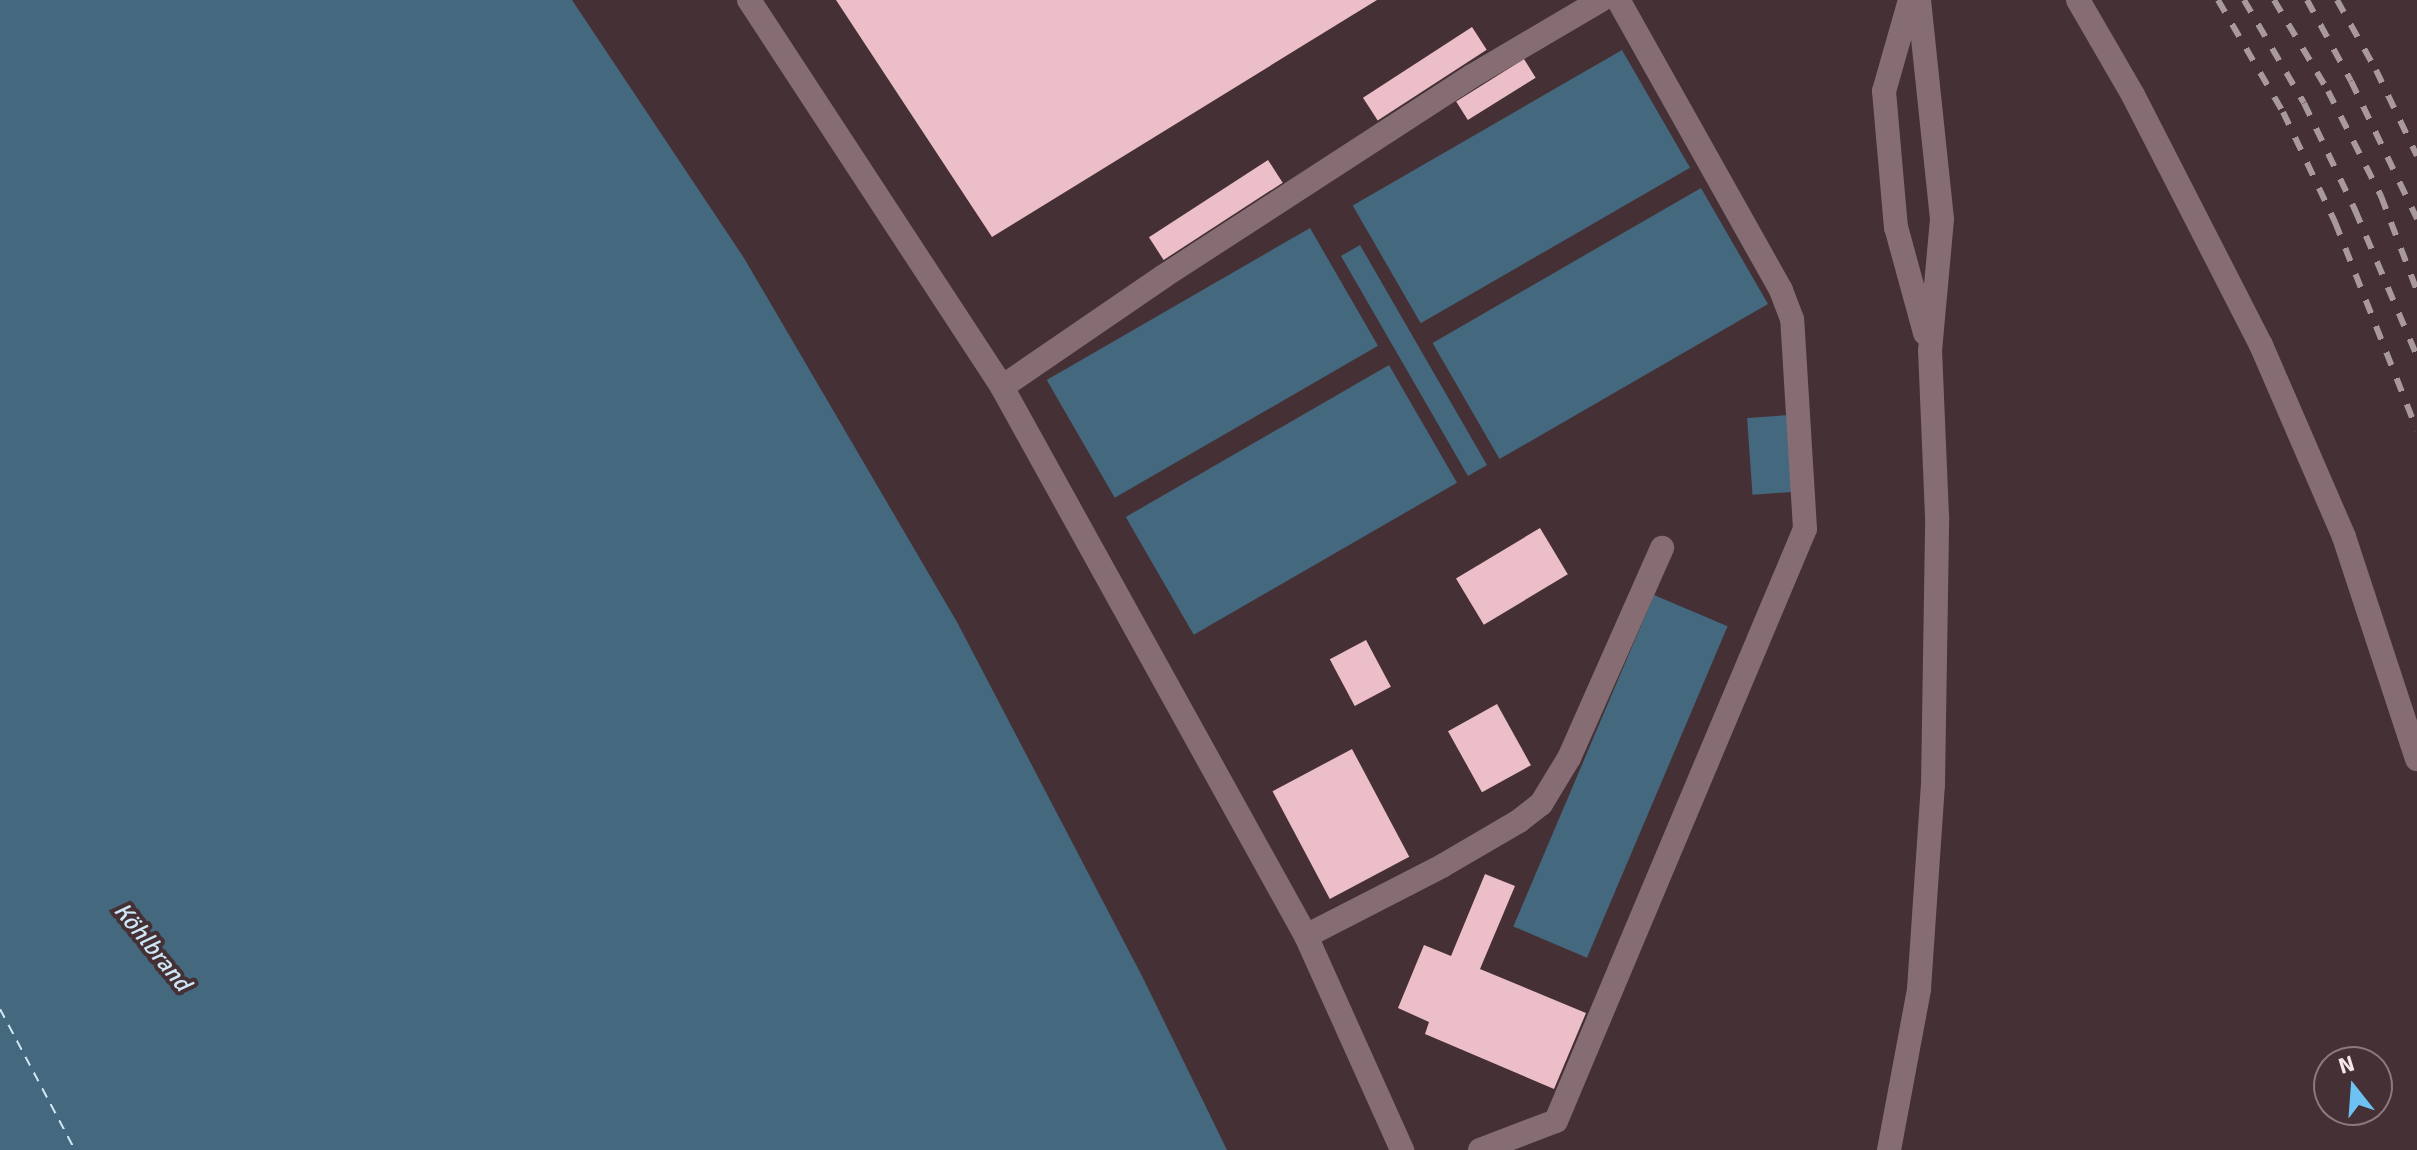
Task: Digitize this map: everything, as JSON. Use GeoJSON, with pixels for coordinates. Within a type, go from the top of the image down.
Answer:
{"type":"FeatureCollection","features":[{"type":"Feature","properties":{"kind":"lane"},"geometry":{"type":"LineString","coordinates":[[749,0],[1002,387],[1306,936],[1402,1150]]}},
{"type":"Feature","properties":{"kind":"lane"},"geometry":{"type":"LineString","coordinates":[[1002,387],[1164,276],[1458,84],[1601,0]]}},
{"type":"Feature","properties":{"kind":"lane"},"geometry":{"type":"LineString","coordinates":[[1480,1150],[1556,1121],[1805,529],[1792,319],[1781,290],[1618,0]]}},
{"type":"Feature","properties":{"kind":"lane"},"geometry":{"type":"LineString","coordinates":[[1910,0],[1890,62],[1884,91],[1885,113],[1896,227],[1930,351]]}},
{"type":"Feature","properties":{"kind":"lane"},"geometry":{"type":"LineString","coordinates":[[1889,1150],[1919,989],[1929,861],[1937,592],[1930,351],[1942,219],[1919,0]]}},
{"type":"Feature","properties":{"kind":"lane"},"geometry":{"type":"LineString","coordinates":[[2078,0],[2133,95],[2267,358],[2344,537],[2417,759]]}},
{"type":"Feature","properties":{"kind":"lane"},"geometry":{"type":"LineString","coordinates":[[1306,936],[1442,866],[1519,821],[1541,804],[1569,758],[1662,548]]}},
{"type":"Feature","properties":{"kind":"water","name":"Köhlbrand"},"geometry":{"type":"Polygon","coordinates":[[[0,0],[572,0],[744,258],[957,622],[1142,976],[1227,1150],[0,1150],[0,0]]]}},
{"type":"Feature","properties":{"kind":"water"},"geometry":{"type":"Polygon","coordinates":[[[1622,50],[1690,168],[1421,323],[1353,206],[1622,50]]]}},
{"type":"Feature","properties":{"kind":"water"},"geometry":{"type":"Polygon","coordinates":[[[1701,188],[1768,304],[1500,459],[1433,343],[1701,188]]]}},
{"type":"Feature","properties":{"kind":"water"},"geometry":{"type":"Polygon","coordinates":[[[1310,228],[1378,346],[1115,498],[1047,380],[1310,228]]]}},
{"type":"Feature","properties":{"kind":"water"},"geometry":{"type":"Polygon","coordinates":[[[1360,245],[1487,465],[1468,476],[1341,256],[1360,245]]]}},
{"type":"Feature","properties":{"kind":"water"},"geometry":{"type":"Polygon","coordinates":[[[1389,365],[1457,483],[1194,635],[1126,517],[1389,365]]]}},
{"type":"Feature","properties":{"kind":"water"},"geometry":{"type":"Polygon","coordinates":[[[1789,415],[1794,492],[1752,495],[1747,418],[1789,415]]]}},
{"type":"Feature","properties":{"kind":"water"},"geometry":{"type":"Polygon","coordinates":[[[1654,595],[1728,626],[1587,958],[1513,926],[1654,595]]]}},
{"type":"Feature","properties":{"kind":"building"},"geometry":{"type":"Polygon","coordinates":[[[836,0],[1377,0],[992,237],[836,0]]]}},
{"type":"Feature","properties":{"kind":"building"},"geometry":{"type":"Polygon","coordinates":[[[1472,27],[1487,50],[1378,120],[1363,98],[1472,27]]]}},
{"type":"Feature","properties":{"kind":"building"},"geometry":{"type":"Polygon","coordinates":[[[1524,59],[1536,78],[1468,120],[1456,101],[1524,59]]]}},
{"type":"Feature","properties":{"kind":"building"},"geometry":{"type":"Polygon","coordinates":[[[1268,160],[1283,183],[1164,260],[1149,237],[1268,160]]]}},
{"type":"Feature","properties":{"kind":"building"},"geometry":{"type":"Polygon","coordinates":[[[1540,528],[1568,574],[1484,625],[1456,578],[1540,528]]]}},
{"type":"Feature","properties":{"kind":"building"},"geometry":{"type":"Polygon","coordinates":[[[1366,640],[1391,687],[1355,706],[1330,659],[1366,640]]]}},
{"type":"Feature","properties":{"kind":"building"},"geometry":{"type":"Polygon","coordinates":[[[1497,704],[1531,765],[1482,792],[1448,731],[1497,704]]]}},
{"type":"Feature","properties":{"kind":"building"},"geometry":{"type":"Polygon","coordinates":[[[1352,749],[1409,857],[1330,899],[1273,791],[1352,749]]]}},
{"type":"Feature","properties":{"kind":"building"},"geometry":{"type":"Polygon","coordinates":[[[1485,874],[1515,886],[1480,969],[1586,1013],[1554,1089],[1425,1034],[1429,1022],[1398,1008],[1424,945],[1451,956],[1485,874]]]}},
{"type":"Feature","properties":{"kind":"ferry route"},"geometry":{"type":"LineString","coordinates":[[0,1009],[75,1150]]}},
{"type":"Feature","properties":{"kind":"railway"},"geometry":{"type":"LineString","coordinates":[[2218,0],[2283,112],[2335,222],[2417,430]]}},
{"type":"Feature","properties":{"kind":"railway"},"geometry":{"type":"LineString","coordinates":[[2244,0],[2304,103],[2355,210],[2417,356]]}},
{"type":"Feature","properties":{"kind":"railway"},"geometry":{"type":"LineString","coordinates":[[2274,0],[2328,91],[2381,196],[2417,291]]}},
{"type":"Feature","properties":{"kind":"railway"},"geometry":{"type":"LineString","coordinates":[[2307,0],[2351,81],[2417,219]]}},
{"type":"Feature","properties":{"kind":"railway"},"geometry":{"type":"LineString","coordinates":[[2337,0],[2376,70],[2417,156]]}}]}
